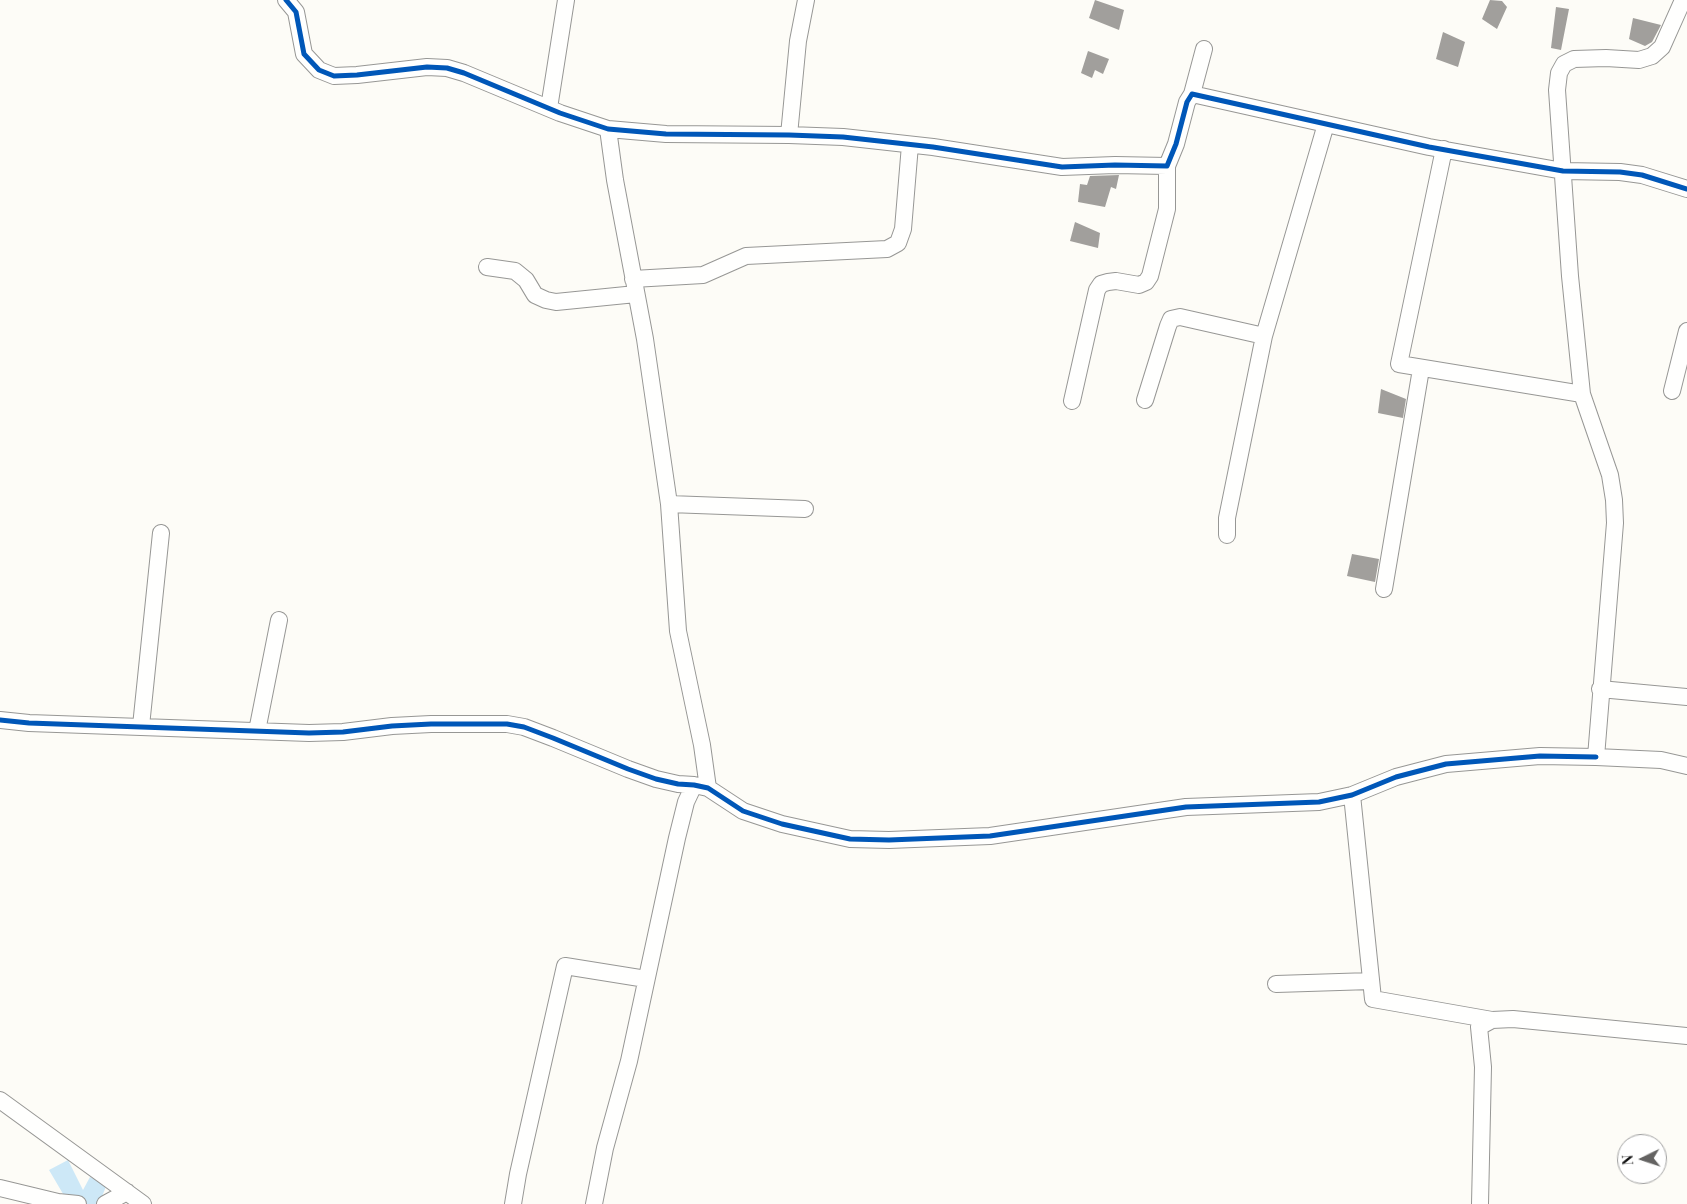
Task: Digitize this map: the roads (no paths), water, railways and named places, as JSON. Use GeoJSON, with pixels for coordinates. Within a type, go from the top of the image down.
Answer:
{"type":"FeatureCollection","features":[{"type":"Feature","properties":{"kind":"street"},"geometry":{"type":"LineString","coordinates":[[286,0],[296,12],[304,54],[319,70],[334,76],[427,67],[447,68],[608,130],[666,134],[843,137],[1062,167],[1166,166]]}},
{"type":"Feature","properties":{"kind":"street"},"geometry":{"type":"LineString","coordinates":[[548,108],[566,0]]}},
{"type":"Feature","properties":{"kind":"street"},"geometry":{"type":"LineString","coordinates":[[789,135],[798,41],[806,0]]}},
{"type":"Feature","properties":{"kind":"street"},"geometry":{"type":"LineString","coordinates":[[1596,757],[1600,689],[1615,523],[1614,500],[1610,476],[1582,394],[1570,276],[1557,90],[1559,73],[1564,64],[1574,59],[1639,60],[1652,56],[1662,47],[1683,0]]}},
{"type":"Feature","properties":{"kind":"street"},"geometry":{"type":"LineString","coordinates":[[1072,401],[1097,290],[1101,284],[1116,281],[1139,285],[1146,282],[1150,276],[1167,209],[1166,166],[1176,144],[1204,49]]}},
{"type":"Feature","properties":{"kind":"street"},"geometry":{"type":"LineString","coordinates":[[1192,94],[1444,149],[1563,171],[1620,172],[1642,175],[1687,189]]}},
{"type":"Feature","properties":{"kind":"street"},"geometry":{"type":"LineString","coordinates":[[1227,536],[1227,518],[1264,336],[1326,124]]}},
{"type":"Feature","properties":{"kind":"street"},"geometry":{"type":"LineString","coordinates":[[594,1204],[605,1148],[629,1061],[686,802],[701,787],[702,745],[678,632],[669,504],[645,339],[615,180],[608,130]]}},
{"type":"Feature","properties":{"kind":"street"},"geometry":{"type":"LineString","coordinates":[[487,267],[515,271],[526,280],[535,295],[556,302],[703,275],[746,256],[887,249],[898,243],[903,229],[910,145]]}},
{"type":"Feature","properties":{"kind":"street"},"geometry":{"type":"LineString","coordinates":[[1444,149],[1399,364],[1582,394]]}},
{"type":"Feature","properties":{"kind":"street"},"geometry":{"type":"LineString","coordinates":[[1145,400],[1168,326],[1172,319],[1180,317],[1264,336]]}},
{"type":"Feature","properties":{"kind":"street"},"geometry":{"type":"LineString","coordinates":[[1672,391],[1687,330]]}},
{"type":"Feature","properties":{"kind":"street"},"geometry":{"type":"LineString","coordinates":[[1384,589],[1422,369]]}},
{"type":"Feature","properties":{"kind":"street"},"geometry":{"type":"LineString","coordinates":[[669,504],[805,509]]}},
{"type":"Feature","properties":{"kind":"street"},"geometry":{"type":"LineString","coordinates":[[141,726],[161,533]]}},
{"type":"Feature","properties":{"kind":"street"},"geometry":{"type":"LineString","coordinates":[[256,731],[279,620]]}},
{"type":"Feature","properties":{"kind":"street"},"geometry":{"type":"LineString","coordinates":[[1600,689],[1687,697]]}},
{"type":"Feature","properties":{"kind":"street"},"geometry":{"type":"LineString","coordinates":[[0,720],[256,731],[326,732],[402,726],[507,724],[524,727],[656,779],[701,787],[743,811],[782,824],[850,839],[889,840],[990,836],[1186,807],[1318,802],[1352,795],[1396,777],[1446,764],[1540,756],[1661,760],[1687,766]]}},
{"type":"Feature","properties":{"kind":"street"},"geometry":{"type":"LineString","coordinates":[[1352,795],[1373,999],[1492,1020],[1513,1019],[1687,1036]]}},
{"type":"Feature","properties":{"kind":"street"},"geometry":{"type":"LineString","coordinates":[[513,1204],[518,1174],[566,966],[646,979]]}},
{"type":"Feature","properties":{"kind":"street"},"geometry":{"type":"LineString","coordinates":[[1276,984],[1371,981]]}},
{"type":"Feature","properties":{"kind":"street"},"geometry":{"type":"LineString","coordinates":[[1480,1204],[1483,1067],[1479,1027],[1492,1020]]}},
{"type":"Feature","properties":{"kind":"street"},"geometry":{"type":"LineString","coordinates":[[0,1100],[143,1204]]}},
{"type":"Feature","properties":{"kind":"street"},"geometry":{"type":"LineString","coordinates":[[0,1188],[58,1202],[78,1204]]}},
{"type":"Feature","properties":{"kind":"street"},"geometry":{"type":"LineString","coordinates":[[106,1204],[127,1192]]}},
{"type":"Feature","properties":{"kind":"water"},"geometry":{"type":"Polygon","coordinates":[[[68,1160],[83,1190],[90,1177],[107,1184],[99,1204],[69,1204],[49,1170],[68,1160]]]}}]}
